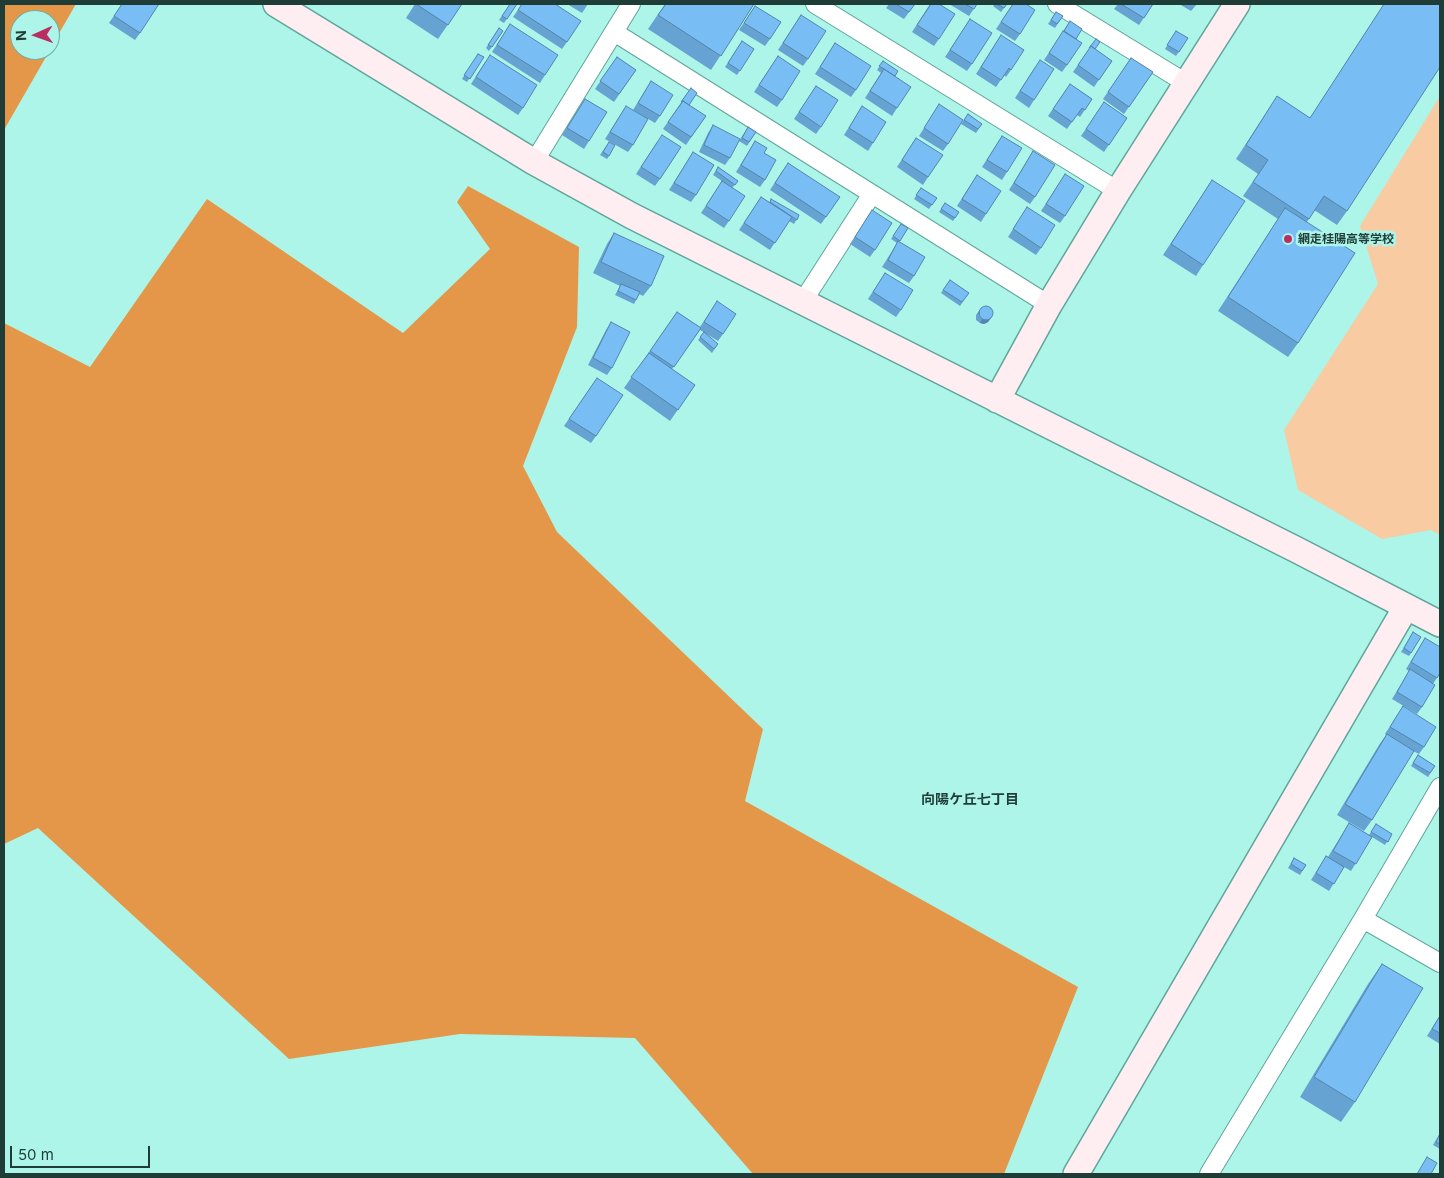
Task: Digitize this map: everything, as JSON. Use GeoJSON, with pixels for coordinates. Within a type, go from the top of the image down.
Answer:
{"type":"FeatureCollection","features":[{"type":"Feature","properties":{"kind":"street"},"geometry":{"type":"LineString","coordinates":[[276,4],[534,162],[632,216],[803,300],[1440,624]]}},
{"type":"Feature","properties":{"kind":"street"},"geometry":{"type":"LineString","coordinates":[[534,162],[631,4]]}},
{"type":"Feature","properties":{"kind":"street"},"geometry":{"type":"LineString","coordinates":[[815,4],[1118,192]]}},
{"type":"Feature","properties":{"kind":"street"},"geometry":{"type":"LineString","coordinates":[[1057,4],[1186,83]]}},
{"type":"Feature","properties":{"kind":"street"},"geometry":{"type":"LineString","coordinates":[[997,400],[1050,305],[1118,192],[1237,4]]}},
{"type":"Feature","properties":{"kind":"street"},"geometry":{"type":"LineString","coordinates":[[614,32],[1050,305]]}},
{"type":"Feature","properties":{"kind":"street"},"geometry":{"type":"LineString","coordinates":[[803,300],[872,194]]}},
{"type":"Feature","properties":{"kind":"street"},"geometry":{"type":"LineString","coordinates":[[1076,1174],[1406,607]]}},
{"type":"Feature","properties":{"kind":"street"},"geometry":{"type":"LineString","coordinates":[[1211,1174],[1364,919],[1440,787]]}},
{"type":"Feature","properties":{"kind":"street"},"geometry":{"type":"LineString","coordinates":[[1364,919],[1440,963]]}},
{"type":"Feature","properties":{"kind":"shaded area"},"geometry":{"type":"Polygon","coordinates":[[[4,4],[76,4],[60,32],[60,10],[10,10],[10,60],[44,60],[4,130],[4,4]]]}},
{"type":"Feature","properties":{"kind":"shaded area"},"geometry":{"type":"Polygon","coordinates":[[[1440,96],[1440,535],[1431,530],[1382,539],[1298,490],[1284,430],[1378,284],[1360,226],[1440,96]]]}},
{"type":"Feature","properties":{"kind":"shaded area"},"geometry":{"type":"Polygon","coordinates":[[[468,186],[579,247],[577,327],[523,466],[557,532],[763,729],[745,801],[1078,987],[1004,1174],[753,1174],[635,1038],[460,1034],[289,1059],[38,828],[4,844],[4,323],[90,367],[207,199],[403,333],[490,249],[457,202],[468,186]]]}},
{"type":"Feature","properties":{"kind":"building"},"geometry":{"type":"Polygon","coordinates":[[[122,4],[159,4],[140,33],[114,16],[122,4]]]}},
{"type":"Feature","properties":{"kind":"building"},"geometry":{"type":"Polygon","coordinates":[[[416,4],[462,4],[448,25],[416,4]]]}},
{"type":"Feature","properties":{"kind":"building"},"geometry":{"type":"Polygon","coordinates":[[[510,4],[517,4],[507,19],[502,16],[510,4]]]}},
{"type":"Feature","properties":{"kind":"building"},"geometry":{"type":"Polygon","coordinates":[[[522,4],[555,4],[581,21],[567,42],[518,10],[522,4]]]}},
{"type":"Feature","properties":{"kind":"building"},"geometry":{"type":"Polygon","coordinates":[[[666,4],[754,4],[721,56],[658,15],[666,4]]]}},
{"type":"Feature","properties":{"kind":"building"},"geometry":{"type":"Polygon","coordinates":[[[896,4],[915,4],[909,12],[896,4]]]}},
{"type":"Feature","properties":{"kind":"building"},"geometry":{"type":"Polygon","coordinates":[[[931,4],[939,4],[955,14],[939,39],[917,25],[931,4]]]}},
{"type":"Feature","properties":{"kind":"building"},"geometry":{"type":"Polygon","coordinates":[[[965,4],[977,4],[974,9],[965,4]]]}},
{"type":"Feature","properties":{"kind":"building"},"geometry":{"type":"Polygon","coordinates":[[[997,4],[1007,4],[1004,8],[997,4]]]}},
{"type":"Feature","properties":{"kind":"building"},"geometry":{"type":"Polygon","coordinates":[[[1013,4],[1026,4],[1035,10],[1020,34],[1001,22],[1013,4]]]}},
{"type":"Feature","properties":{"kind":"building"},"geometry":{"type":"Polygon","coordinates":[[[1121,4],[1153,4],[1144,18],[1121,4]]]}},
{"type":"Feature","properties":{"kind":"building"},"geometry":{"type":"Polygon","coordinates":[[[1384,4],[1440,4],[1440,67],[1347,211],[1324,196],[1309,219],[1253,182],[1268,160],[1246,145],[1277,96],[1310,118],[1384,4]]]}},
{"type":"Feature","properties":{"kind":"building"},"geometry":{"type":"Polygon","coordinates":[[[755,6],[781,22],[770,39],[744,23],[755,6]]]}},
{"type":"Feature","properties":{"kind":"building"},"geometry":{"type":"Polygon","coordinates":[[[1056,12],[1063,16],[1057,24],[1051,20],[1056,12]]]}},
{"type":"Feature","properties":{"kind":"building"},"geometry":{"type":"Polygon","coordinates":[[[801,15],[826,31],[808,59],[783,43],[801,15]]]}},
{"type":"Feature","properties":{"kind":"building"},"geometry":{"type":"Polygon","coordinates":[[[970,19],[992,33],[972,64],[950,50],[970,19]]]}},
{"type":"Feature","properties":{"kind":"building"},"geometry":{"type":"Polygon","coordinates":[[[1070,21],[1082,29],[1076,39],[1064,31],[1070,21]]]}},
{"type":"Feature","properties":{"kind":"building"},"geometry":{"type":"Polygon","coordinates":[[[510,24],[558,55],[545,75],[497,45],[510,24]]]}},
{"type":"Feature","properties":{"kind":"building"},"geometry":{"type":"Polygon","coordinates":[[[499,28],[503,31],[492,47],[488,45],[499,28]]]}},
{"type":"Feature","properties":{"kind":"building"},"geometry":{"type":"Polygon","coordinates":[[[1063,31],[1082,43],[1067,65],[1049,53],[1063,31]]]}},
{"type":"Feature","properties":{"kind":"building"},"geometry":{"type":"Polygon","coordinates":[[[1176,31],[1188,38],[1179,52],[1167,45],[1176,31]]]}},
{"type":"Feature","properties":{"kind":"building"},"geometry":{"type":"Polygon","coordinates":[[[1001,35],[1024,50],[1011,70],[1009,68],[1001,80],[981,67],[1001,35]]]}},
{"type":"Feature","properties":{"kind":"building"},"geometry":{"type":"Polygon","coordinates":[[[1096,39],[1100,42],[1095,49],[1091,46],[1089,48],[1096,39]]]}},
{"type":"Feature","properties":{"kind":"building"},"geometry":{"type":"Polygon","coordinates":[[[742,41],[754,49],[740,71],[728,63],[742,41]]]}},
{"type":"Feature","properties":{"kind":"building"},"geometry":{"type":"Polygon","coordinates":[[[835,43],[871,66],[856,90],[820,67],[835,43]]]}},
{"type":"Feature","properties":{"kind":"building"},"geometry":{"type":"Polygon","coordinates":[[[1091,46],[1112,61],[1099,80],[1078,65],[1091,46]]]}},
{"type":"Feature","properties":{"kind":"building"},"geometry":{"type":"Polygon","coordinates":[[[478,54],[484,57],[470,79],[464,75],[478,54]]]}},
{"type":"Feature","properties":{"kind":"building"},"geometry":{"type":"Polygon","coordinates":[[[490,55],[537,85],[523,108],[476,77],[490,55]]]}},
{"type":"Feature","properties":{"kind":"building"},"geometry":{"type":"Polygon","coordinates":[[[778,56],[800,71],[782,100],[759,85],[778,56]]]}},
{"type":"Feature","properties":{"kind":"building"},"geometry":{"type":"Polygon","coordinates":[[[617,57],[636,70],[619,94],[600,81],[617,57]]]}},
{"type":"Feature","properties":{"kind":"building"},"geometry":{"type":"Polygon","coordinates":[[[1131,58],[1153,72],[1129,107],[1108,92],[1131,58]]]}},
{"type":"Feature","properties":{"kind":"building"},"geometry":{"type":"Polygon","coordinates":[[[1040,60],[1054,69],[1034,100],[1020,91],[1040,60]]]}},
{"type":"Feature","properties":{"kind":"building"},"geometry":{"type":"Polygon","coordinates":[[[883,61],[898,71],[895,76],[879,66],[883,61]]]}},
{"type":"Feature","properties":{"kind":"building"},"geometry":{"type":"Polygon","coordinates":[[[884,69],[911,87],[897,108],[870,91],[884,69]]]}},
{"type":"Feature","properties":{"kind":"building"},"geometry":{"type":"Polygon","coordinates":[[[651,81],[673,95],[660,116],[638,103],[651,81]]]}},
{"type":"Feature","properties":{"kind":"building"},"geometry":{"type":"Polygon","coordinates":[[[1070,84],[1092,99],[1085,110],[1082,108],[1072,122],[1053,109],[1070,84]]]}},
{"type":"Feature","properties":{"kind":"building"},"geometry":{"type":"Polygon","coordinates":[[[816,86],[838,100],[821,127],[799,112],[816,86]]]}},
{"type":"Feature","properties":{"kind":"building"},"geometry":{"type":"Polygon","coordinates":[[[691,88],[697,93],[689,105],[683,101],[681,102],[691,88]]]}},
{"type":"Feature","properties":{"kind":"building"},"geometry":{"type":"Polygon","coordinates":[[[585,99],[607,112],[589,141],[567,128],[585,99]]]}},
{"type":"Feature","properties":{"kind":"building"},"geometry":{"type":"Polygon","coordinates":[[[683,101],[706,116],[691,137],[668,122],[683,101]]]}},
{"type":"Feature","properties":{"kind":"building"},"geometry":{"type":"Polygon","coordinates":[[[1104,102],[1127,118],[1109,145],[1086,129],[1104,102]]]}},
{"type":"Feature","properties":{"kind":"building"},"geometry":{"type":"Polygon","coordinates":[[[939,104],[963,120],[948,144],[924,128],[939,104]]]}},
{"type":"Feature","properties":{"kind":"building"},"geometry":{"type":"Polygon","coordinates":[[[626,106],[648,119],[633,145],[610,132],[626,106]]]}},
{"type":"Feature","properties":{"kind":"building"},"geometry":{"type":"Polygon","coordinates":[[[862,106],[886,122],[873,143],[849,128],[862,106]]]}},
{"type":"Feature","properties":{"kind":"building"},"geometry":{"type":"Polygon","coordinates":[[[968,114],[982,124],[978,129],[964,120],[968,114]]]}},
{"type":"Feature","properties":{"kind":"building"},"geometry":{"type":"Polygon","coordinates":[[[713,125],[740,139],[730,158],[704,145],[713,125]]]}},
{"type":"Feature","properties":{"kind":"building"},"geometry":{"type":"Polygon","coordinates":[[[748,127],[756,132],[749,142],[742,138],[748,127]]]}},
{"type":"Feature","properties":{"kind":"building"},"geometry":{"type":"Polygon","coordinates":[[[662,135],[681,147],[660,179],[641,167],[662,135]]]}},
{"type":"Feature","properties":{"kind":"building"},"geometry":{"type":"Polygon","coordinates":[[[1002,136],[1022,148],[1007,172],[987,160],[1002,136]]]}},
{"type":"Feature","properties":{"kind":"building"},"geometry":{"type":"Polygon","coordinates":[[[916,138],[943,155],[928,177],[902,160],[916,138]]]}},
{"type":"Feature","properties":{"kind":"building"},"geometry":{"type":"Polygon","coordinates":[[[755,141],[767,148],[764,153],[776,160],[765,180],[741,165],[755,141]]]}},
{"type":"Feature","properties":{"kind":"building"},"geometry":{"type":"Polygon","coordinates":[[[609,142],[615,145],[609,156],[603,152],[609,142]]]}},
{"type":"Feature","properties":{"kind":"building"},"geometry":{"type":"Polygon","coordinates":[[[1033,151],[1055,165],[1035,197],[1014,183],[1033,151]]]}},
{"type":"Feature","properties":{"kind":"building"},"geometry":{"type":"Polygon","coordinates":[[[693,152],[714,165],[696,195],[674,183],[693,152]]]}},
{"type":"Feature","properties":{"kind":"building"},"geometry":{"type":"Polygon","coordinates":[[[788,163],[840,197],[826,217],[775,183],[788,163]]]}},
{"type":"Feature","properties":{"kind":"building"},"geometry":{"type":"Polygon","coordinates":[[[718,167],[738,181],[735,185],[716,171],[718,167]]]}},
{"type":"Feature","properties":{"kind":"building"},"geometry":{"type":"Polygon","coordinates":[[[1065,174],[1084,186],[1065,216],[1046,204],[1065,174]]]}},
{"type":"Feature","properties":{"kind":"building"},"geometry":{"type":"Polygon","coordinates":[[[977,175],[1001,191],[986,214],[962,199],[977,175]]]}},
{"type":"Feature","properties":{"kind":"building"},"geometry":{"type":"Polygon","coordinates":[[[1212,180],[1245,201],[1203,265],[1171,244],[1212,180]]]}},
{"type":"Feature","properties":{"kind":"building"},"geometry":{"type":"Polygon","coordinates":[[[722,181],[745,196],[729,221],[706,206],[722,181]]]}},
{"type":"Feature","properties":{"kind":"building"},"geometry":{"type":"Polygon","coordinates":[[[921,188],[937,198],[932,205],[916,195],[921,188]]]}},
{"type":"Feature","properties":{"kind":"building"},"geometry":{"type":"Polygon","coordinates":[[[761,197],[792,217],[775,243],[744,223],[761,197]]]}},
{"type":"Feature","properties":{"kind":"building"},"geometry":{"type":"Polygon","coordinates":[[[771,199],[799,215],[797,220],[770,202],[771,199]]]}},
{"type":"Feature","properties":{"kind":"building"},"geometry":{"type":"Polygon","coordinates":[[[945,203],[959,212],[955,218],[941,209],[945,203]]]}},
{"type":"Feature","properties":{"kind":"building"},"geometry":{"type":"Polygon","coordinates":[[[1027,207],[1055,225],[1041,248],[1013,229],[1027,207]]]}},
{"type":"Feature","properties":{"kind":"building"},"geometry":{"type":"Polygon","coordinates":[[[1285,208],[1355,253],[1298,343],[1228,297],[1285,208]]]}},
{"type":"Feature","properties":{"kind":"building"},"geometry":{"type":"Polygon","coordinates":[[[872,210],[892,223],[875,250],[855,237],[872,210]]]}},
{"type":"Feature","properties":{"kind":"building"},"geometry":{"type":"Polygon","coordinates":[[[901,224],[908,228],[900,241],[893,236],[901,224]]]}},
{"type":"Feature","properties":{"kind":"building"},"geometry":{"type":"Polygon","coordinates":[[[614,233],[664,256],[651,286],[601,262],[614,233]]]}},
{"type":"Feature","properties":{"kind":"building"},"geometry":{"type":"Polygon","coordinates":[[[898,241],[925,257],[914,276],[888,260],[898,241]]]}},
{"type":"Feature","properties":{"kind":"building"},"geometry":{"type":"Polygon","coordinates":[[[885,273],[913,290],[901,310],[873,292],[885,273]]]}},
{"type":"Feature","properties":{"kind":"building"},"geometry":{"type":"Polygon","coordinates":[[[950,280],[969,293],[962,302],[943,290],[950,280]]]}},
{"type":"Feature","properties":{"kind":"building"},"geometry":{"type":"Polygon","coordinates":[[[621,284],[640,292],[636,300],[618,291],[621,284]]]}},
{"type":"Feature","properties":{"kind":"building"},"geometry":{"type":"Polygon","coordinates":[[[717,301],[736,314],[723,334],[704,322],[717,301]]]}},
{"type":"Feature","properties":{"kind":"building"},"geometry":{"type":"Polygon","coordinates":[[[986,306],[991,308],[993,313],[991,318],[986,320],[981,318],[979,313],[981,308],[986,306]]]}},
{"type":"Feature","properties":{"kind":"building"},"geometry":{"type":"Polygon","coordinates":[[[677,312],[701,328],[674,367],[650,351],[677,312]]]}},
{"type":"Feature","properties":{"kind":"building"},"geometry":{"type":"Polygon","coordinates":[[[611,322],[630,332],[612,368],[593,358],[611,322]]]}},
{"type":"Feature","properties":{"kind":"building"},"geometry":{"type":"Polygon","coordinates":[[[704,332],[718,344],[714,349],[700,337],[704,332]]]}},
{"type":"Feature","properties":{"kind":"building"},"geometry":{"type":"Polygon","coordinates":[[[649,353],[695,385],[678,410],[631,377],[649,353]]]}},
{"type":"Feature","properties":{"kind":"building"},"geometry":{"type":"Polygon","coordinates":[[[597,378],[623,395],[596,436],[569,419],[597,378]]]}},
{"type":"Feature","properties":{"kind":"building"},"geometry":{"type":"Polygon","coordinates":[[[1413,632],[1421,637],[1411,653],[1404,648],[1413,632]]]}},
{"type":"Feature","properties":{"kind":"building"},"geometry":{"type":"Polygon","coordinates":[[[1425,638],[1440,647],[1440,673],[1437,678],[1411,662],[1425,638]]]}},
{"type":"Feature","properties":{"kind":"building"},"geometry":{"type":"Polygon","coordinates":[[[1410,669],[1435,685],[1422,707],[1397,692],[1410,669]]]}},
{"type":"Feature","properties":{"kind":"building"},"geometry":{"type":"Polygon","coordinates":[[[1403,706],[1436,727],[1424,747],[1390,727],[1403,706]]]}},
{"type":"Feature","properties":{"kind":"building"},"geometry":{"type":"Polygon","coordinates":[[[1387,734],[1414,751],[1372,820],[1345,804],[1387,734]]]}},
{"type":"Feature","properties":{"kind":"building"},"geometry":{"type":"Polygon","coordinates":[[[1418,755],[1435,766],[1430,773],[1413,763],[1418,755]]]}},
{"type":"Feature","properties":{"kind":"building"},"geometry":{"type":"Polygon","coordinates":[[[1349,823],[1372,837],[1356,864],[1333,851],[1349,823]]]}},
{"type":"Feature","properties":{"kind":"building"},"geometry":{"type":"Polygon","coordinates":[[[1376,824],[1392,834],[1388,842],[1371,832],[1376,824]]]}},
{"type":"Feature","properties":{"kind":"building"},"geometry":{"type":"Polygon","coordinates":[[[1326,856],[1344,867],[1334,884],[1316,873],[1326,856]]]}},
{"type":"Feature","properties":{"kind":"building"},"geometry":{"type":"Polygon","coordinates":[[[1294,858],[1306,865],[1302,871],[1291,864],[1294,858]]]}},
{"type":"Feature","properties":{"kind":"building"},"geometry":{"type":"Polygon","coordinates":[[[1382,964],[1423,988],[1355,1102],[1314,1077],[1382,964]]]}},
{"type":"Feature","properties":{"kind":"building"},"geometry":{"type":"Polygon","coordinates":[[[1440,1016],[1440,1033],[1432,1029],[1440,1016]]]}},
{"type":"Feature","properties":{"kind":"building"},"geometry":{"type":"Polygon","coordinates":[[[1440,1134],[1440,1144],[1436,1142],[1440,1134]]]}},
{"type":"Feature","properties":{"kind":"building"},"geometry":{"type":"Polygon","coordinates":[[[1427,1157],[1437,1163],[1431,1174],[1417,1174],[1427,1157]]]}},
{"type":"Feature","properties":{"kind":"place","name":"網走桂陽高等学校"},"geometry":{"type":"Point","coordinates":[1288,239]}},
{"type":"Feature","properties":{"kind":"district","name":"向陽ケ丘七丁目"},"geometry":{"type":"Point","coordinates":[970,800]}}]}
